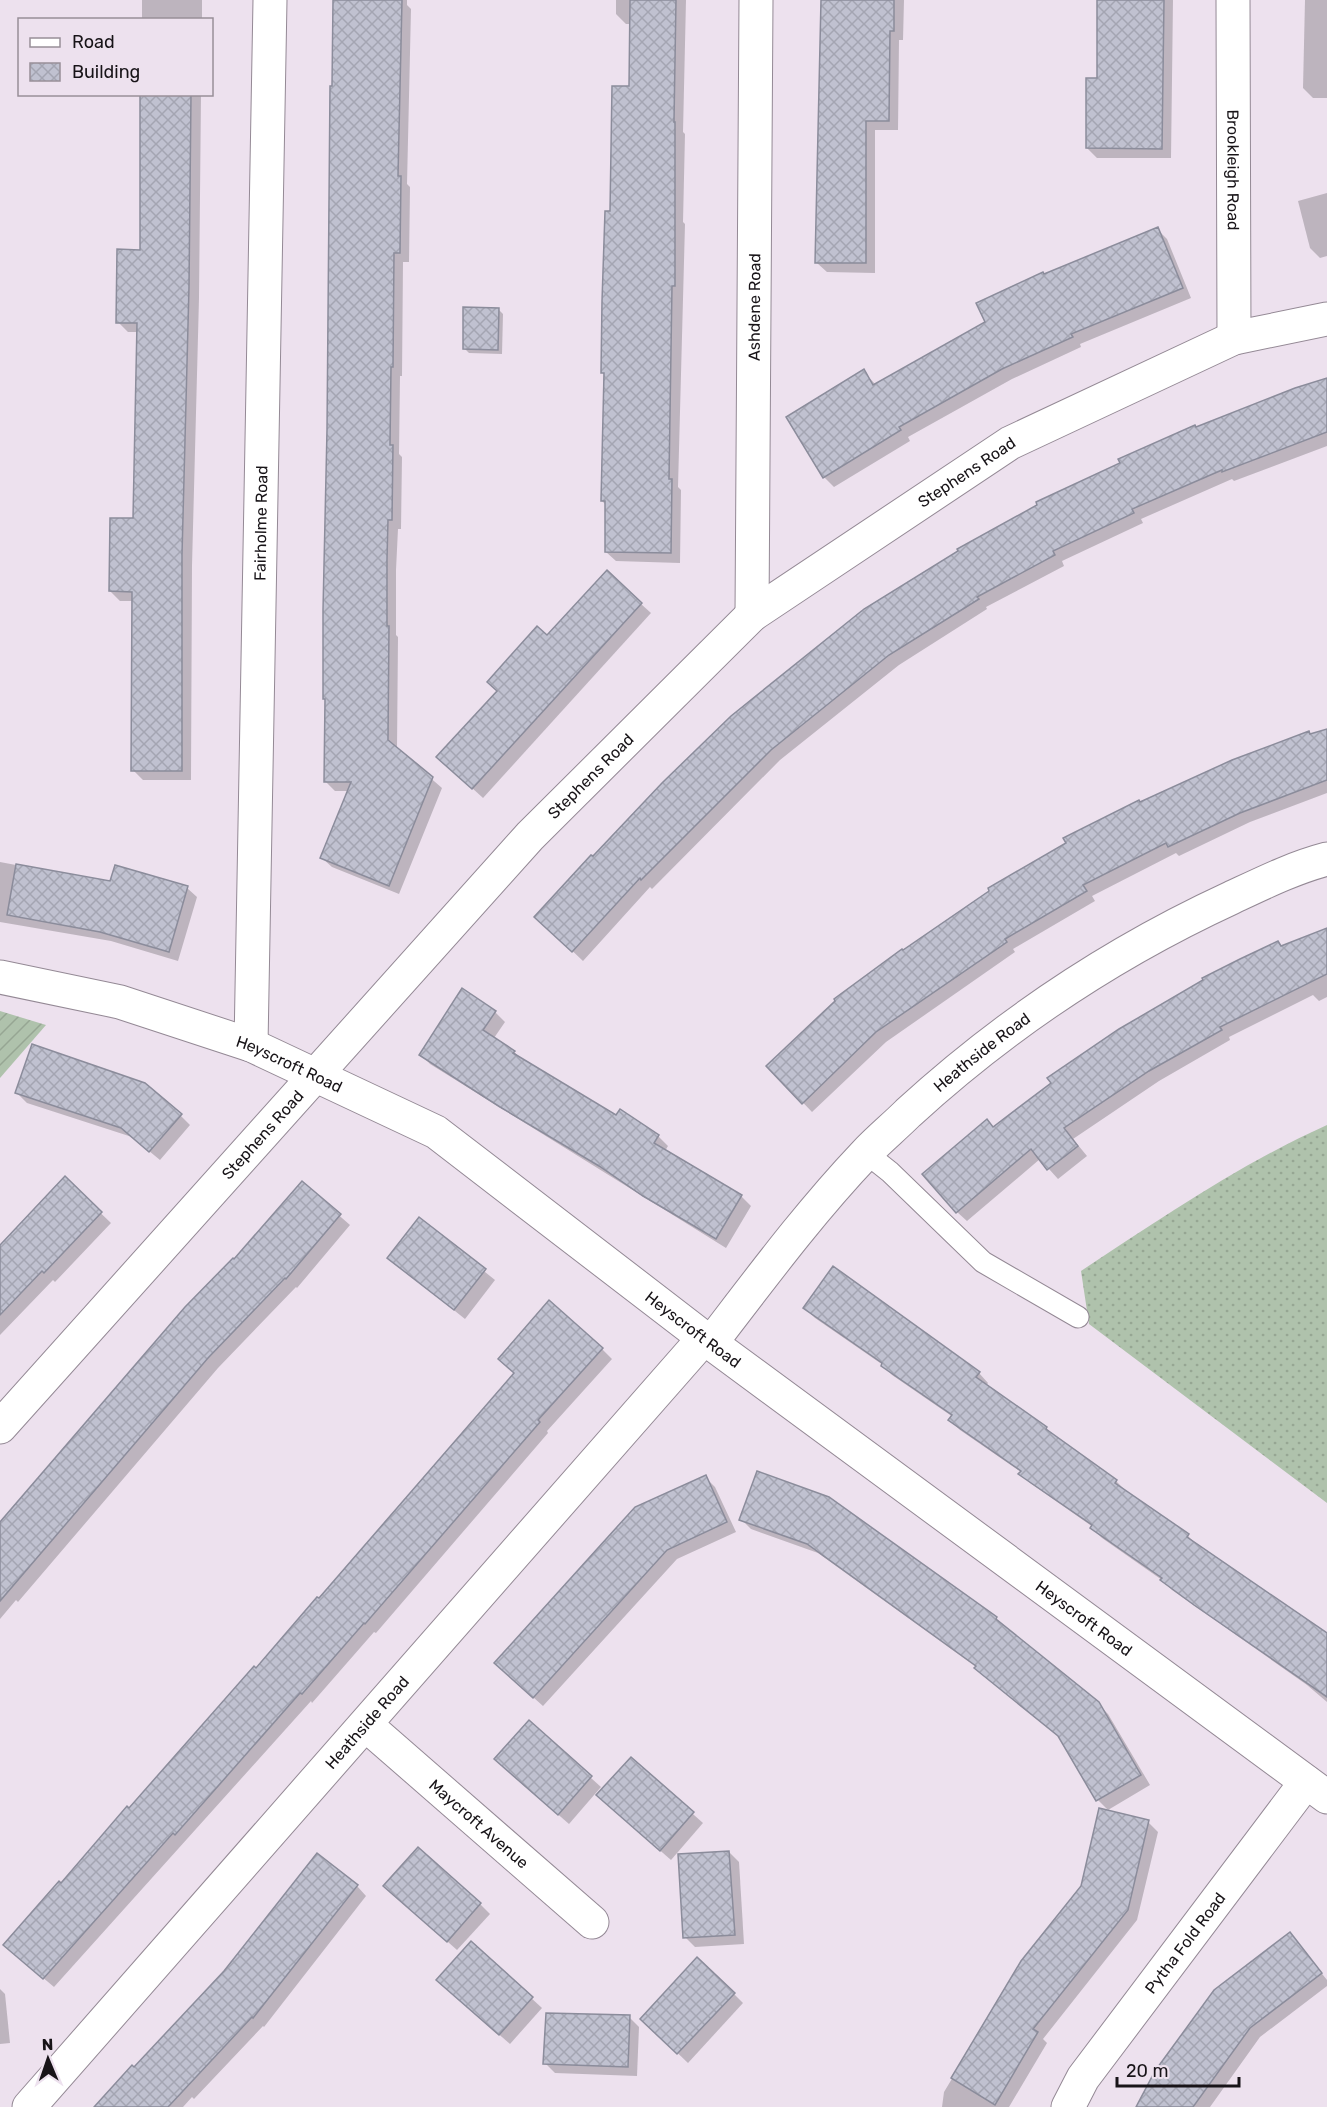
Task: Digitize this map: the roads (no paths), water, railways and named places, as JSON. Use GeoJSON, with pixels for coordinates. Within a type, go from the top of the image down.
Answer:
{"type":"FeatureCollection","features":[{"type":"Feature","properties":{"kind":"street","name":"Fairholme Road"},"geometry":{"type":"LineString","coordinates":[[251,1046],[270,0]]}},
{"type":"Feature","properties":{"kind":"street","name":"Ashdene Road"},"geometry":{"type":"LineString","coordinates":[[752,615],[756,0]]}},
{"type":"Feature","properties":{"kind":"street","name":"Brookleigh Road"},"geometry":{"type":"LineString","coordinates":[[1233,0],[1234,338]]}},
{"type":"Feature","properties":{"kind":"street","name":"Stephens Road"},"geometry":{"type":"LineString","coordinates":[[0,1427],[530,836],[752,615],[1010,443],[1234,338],[1327,319]]}},
{"type":"Feature","properties":{"kind":"street","name":"Heathside Road"},"geometry":{"type":"LineString","coordinates":[[29,2107],[708,1341],[794,1235],[866,1153],[941,1083],[1019,1023],[1100,970],[1183,920],[1299,867],[1327,859]]}},
{"type":"Feature","properties":{"kind":"street","name":"Heyscroft Road"},"geometry":{"type":"LineString","coordinates":[[0,977],[120,1002],[251,1046],[436,1132],[708,1341],[1317,1790]]}},
{"type":"Feature","properties":{"kind":"street","name":"Maycroft Avenue"},"geometry":{"type":"LineString","coordinates":[[366,1725],[592,1922]]}},
{"type":"Feature","properties":{"kind":"street","name":"Pytha Fold Road"},"geometry":{"type":"LineString","coordinates":[[1068,2107],[1083,2078],[1317,1790]]}},
{"type":"Feature","properties":{"kind":"lane"},"geometry":{"type":"LineString","coordinates":[[866,1153],[891,1172],[983,1262],[1078,1317]]}}]}
